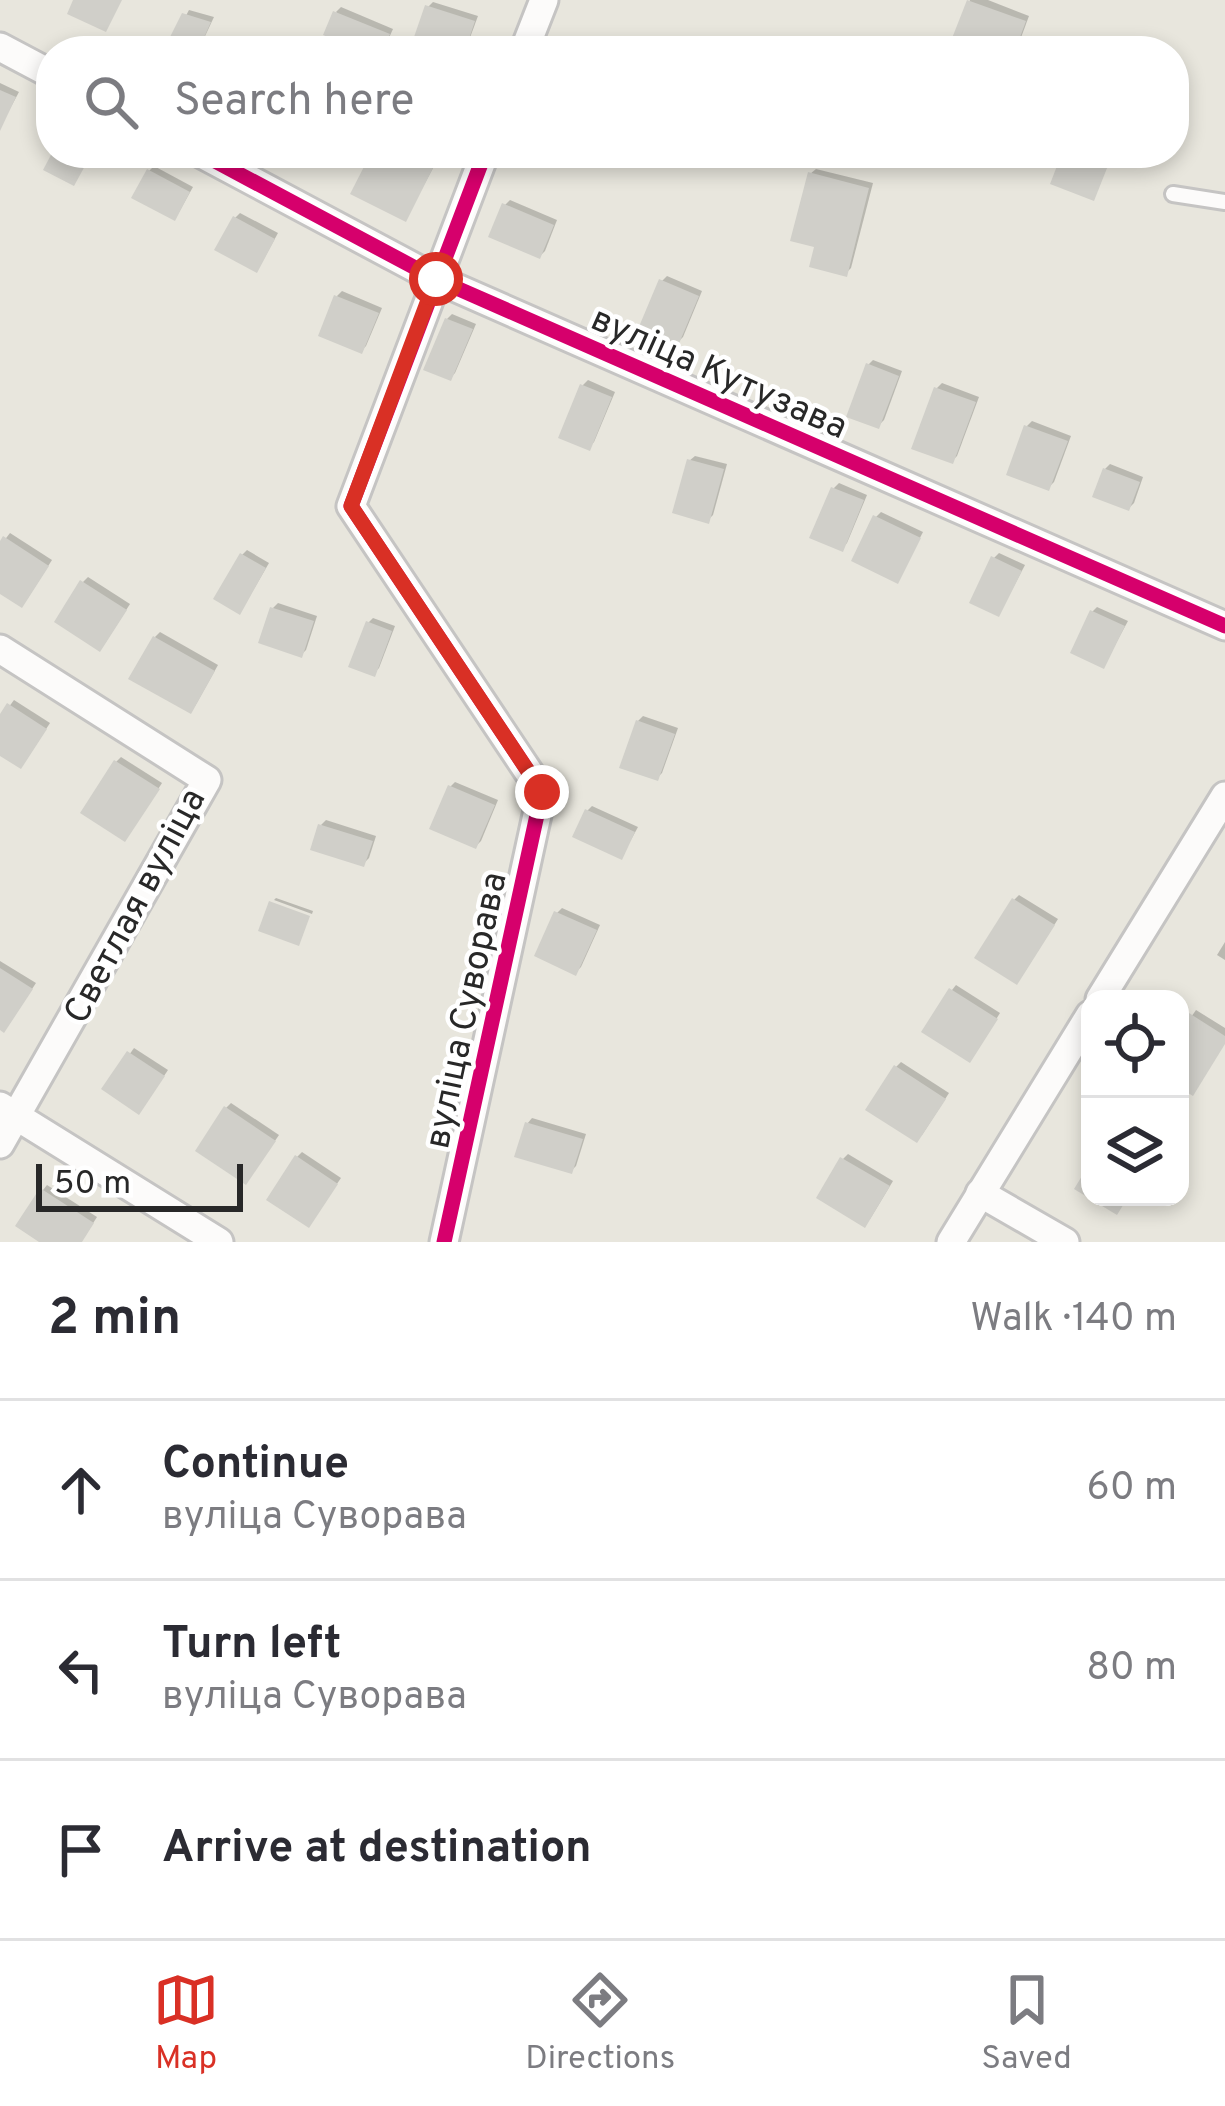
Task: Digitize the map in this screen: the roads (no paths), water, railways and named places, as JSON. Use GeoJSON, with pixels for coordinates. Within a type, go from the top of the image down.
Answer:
{"type":"FeatureCollection","features":[{"type":"Feature","properties":{"kind":"street"},"geometry":{"type":"LineString","coordinates":[[530,36],[544,0]]}},
{"type":"Feature","properties":{"kind":"street"},"geometry":{"type":"LineString","coordinates":[[0,47],[36,66]]}},
{"type":"Feature","properties":{"kind":"street","name":"вуліца Кутузава"},"geometry":{"type":"LineString","coordinates":[[228,168],[436,279],[1225,626]]}},
{"type":"Feature","properties":{"kind":"street","name":"вуліца Суворава"},"geometry":{"type":"LineString","coordinates":[[444,1242],[542,792],[351,506],[478,168]]}},
{"type":"Feature","properties":{"kind":"street","name":"Светлая вуліца"},"geometry":{"type":"LineString","coordinates":[[0,650],[207,780],[8,1111]]}},
{"type":"Feature","properties":{"kind":"street"},"geometry":{"type":"LineString","coordinates":[[1106,990],[1225,796]]}},
{"type":"Feature","properties":{"kind":"street"},"geometry":{"type":"LineString","coordinates":[[951,1242],[1081,1030]]}},
{"type":"Feature","properties":{"kind":"street"},"geometry":{"type":"LineString","coordinates":[[0,1144],[8,1111],[219,1242]]}},
{"type":"Feature","properties":{"kind":"street"},"geometry":{"type":"LineString","coordinates":[[980,1193],[1065,1242]]}},
{"type":"Feature","properties":{"kind":"lane"},"geometry":{"type":"LineString","coordinates":[[1173,194],[1225,202]]}}]}
